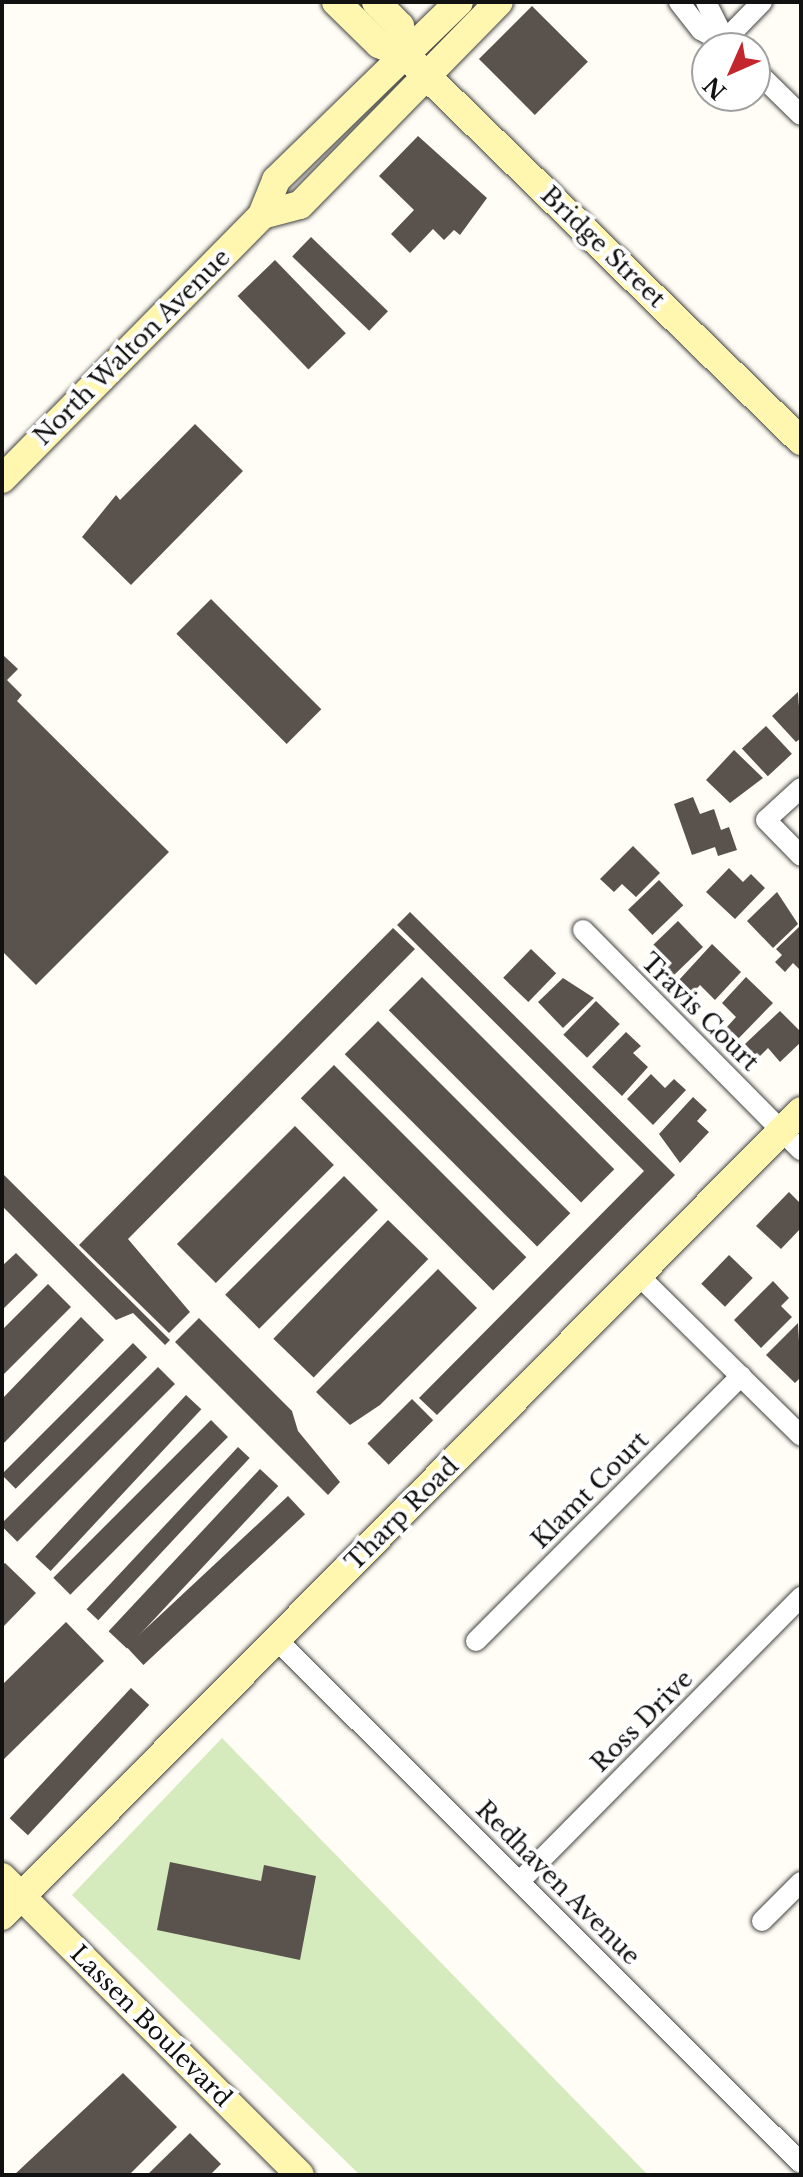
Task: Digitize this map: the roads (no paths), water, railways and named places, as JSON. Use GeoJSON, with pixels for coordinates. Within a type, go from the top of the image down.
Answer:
{"type":"FeatureCollection","features":[{"type":"Feature","properties":{"kind":"street","name":"Bridge Street"},"geometry":{"type":"LineString","coordinates":[[336,2],[379,44],[405,55],[801,441]]}},
{"type":"Feature","properties":{"kind":"street","name":"Bridge Street"},"geometry":{"type":"LineString","coordinates":[[376,2],[400,26],[405,55]]}},
{"type":"Feature","properties":{"kind":"street","name":"North Walton Avenue"},"geometry":{"type":"LineString","coordinates":[[2,479],[262,215],[276,180],[459,2]]}},
{"type":"Feature","properties":{"kind":"street"},"geometry":{"type":"LineString","coordinates":[[262,215],[300,205],[499,2]]}},
{"type":"Feature","properties":{"kind":"street"},"geometry":{"type":"LineString","coordinates":[[679,2],[705,32]]}},
{"type":"Feature","properties":{"kind":"street"},"geometry":{"type":"LineString","coordinates":[[706,2],[722,32]]}},
{"type":"Feature","properties":{"kind":"street"},"geometry":{"type":"LineString","coordinates":[[738,32],[762,2]]}},
{"type":"Feature","properties":{"kind":"street"},"geometry":{"type":"LineString","coordinates":[[771,86],[801,115]]}},
{"type":"Feature","properties":{"kind":"street"},"geometry":{"type":"LineString","coordinates":[[801,788],[766,820],[801,856]]}},
{"type":"Feature","properties":{"kind":"street","name":"Travis Court"},"geometry":{"type":"LineString","coordinates":[[583,930],[794,1131]]}},
{"type":"Feature","properties":{"kind":"street","name":"Tharp Road"},"geometry":{"type":"LineString","coordinates":[[9,1897],[277,1640],[638,1275],[794,1131]]}},
{"type":"Feature","properties":{"kind":"street"},"geometry":{"type":"LineString","coordinates":[[638,1275],[801,1436]]}},
{"type":"Feature","properties":{"kind":"street","name":"Klamt Court"},"geometry":{"type":"LineString","coordinates":[[476,1641],[741,1376]]}},
{"type":"Feature","properties":{"kind":"street","name":"Ross Drive"},"geometry":{"type":"LineString","coordinates":[[520,1881],[801,1597]]}},
{"type":"Feature","properties":{"kind":"street","name":"Redhaven Avenue"},"geometry":{"type":"LineString","coordinates":[[277,1640],[801,2163]]}},
{"type":"Feature","properties":{"kind":"street"},"geometry":{"type":"LineString","coordinates":[[762,1921],[801,1882]]}},
{"type":"Feature","properties":{"kind":"street","name":"Lassen Boulevard"},"geometry":{"type":"LineString","coordinates":[[9,1897],[300,2175]]}}]}
